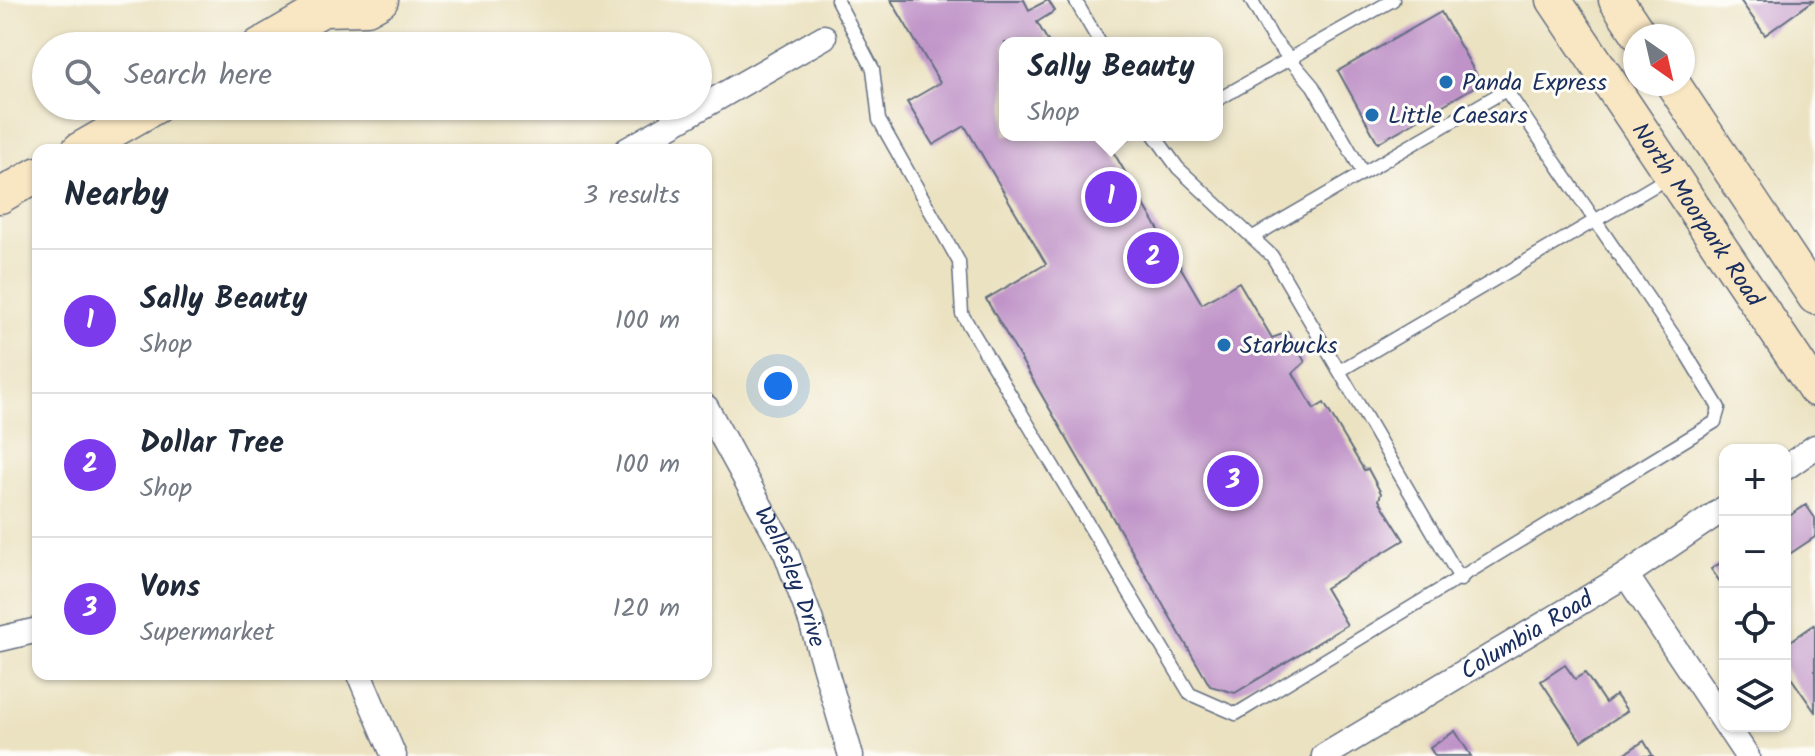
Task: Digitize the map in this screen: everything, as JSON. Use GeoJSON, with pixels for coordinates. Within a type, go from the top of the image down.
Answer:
{"type":"FeatureCollection","features":[{"type":"Feature","properties":{"kind":"main road"},"geometry":{"type":"LineString","coordinates":[[282,32],[325,5],[367,8],[381,0]]}},
{"type":"Feature","properties":{"kind":"main road","name":"North Moorpark Road"},"geometry":{"type":"LineString","coordinates":[[1554,0],[1815,389]]}},
{"type":"Feature","properties":{"kind":"main road"},"geometry":{"type":"LineString","coordinates":[[1616,0],[1632,24]]}},
{"type":"Feature","properties":{"kind":"main road"},"geometry":{"type":"LineString","coordinates":[[1681,96],[1815,297]]}},
{"type":"Feature","properties":{"kind":"main road"},"geometry":{"type":"LineString","coordinates":[[90,144],[132,120]]}},
{"type":"Feature","properties":{"kind":"main road"},"geometry":{"type":"LineString","coordinates":[[0,196],[32,177]]}},
{"type":"Feature","properties":{"kind":"street"},"geometry":{"type":"LineString","coordinates":[[712,101],[824,37]]}},
{"type":"Feature","properties":{"kind":"street"},"geometry":{"type":"LineString","coordinates":[[637,144],[679,120]]}},
{"type":"Feature","properties":{"kind":"street","name":"Wellesley Drive"},"geometry":{"type":"LineString","coordinates":[[712,418],[786,553],[811,621],[851,756]]}},
{"type":"Feature","properties":{"kind":"street"},"geometry":{"type":"LineString","coordinates":[[1791,464],[1815,447]]}},
{"type":"Feature","properties":{"kind":"street","name":"Columbia Road"},"geometry":{"type":"LineString","coordinates":[[1324,756],[1626,575],[1719,512]]}},
{"type":"Feature","properties":{"kind":"street"},"geometry":{"type":"LineString","coordinates":[[1626,575],[1719,714]]}},
{"type":"Feature","properties":{"kind":"street"},"geometry":{"type":"LineString","coordinates":[[0,639],[32,631]]}},
{"type":"Feature","properties":{"kind":"street"},"geometry":{"type":"LineString","coordinates":[[362,680],[394,756]]}},
{"type":"Feature","properties":{"kind":"street"},"geometry":{"type":"LineString","coordinates":[[1731,732],[1747,756]]}},
{"type":"Feature","properties":{"kind":"lane"},"geometry":{"type":"LineString","coordinates":[[837,0],[873,69],[879,120],[959,262],[962,314],[1190,694],[1236,714],[1461,580],[1715,422],[1719,408],[1596,220],[1506,90],[1253,237]]}},
{"type":"Feature","properties":{"kind":"lane"},"geometry":{"type":"LineString","coordinates":[[1075,0],[1097,37]]}},
{"type":"Feature","properties":{"kind":"lane"},"geometry":{"type":"LineString","coordinates":[[1251,0],[1273,39],[1313,86],[1363,173]]}},
{"type":"Feature","properties":{"kind":"lane"},"geometry":{"type":"LineString","coordinates":[[1223,97],[1393,0]]}},
{"type":"Feature","properties":{"kind":"lane"},"geometry":{"type":"LineString","coordinates":[[1160,141],[1194,184],[1272,256],[1461,580]]}},
{"type":"Feature","properties":{"kind":"lane"},"geometry":{"type":"LineString","coordinates":[[1341,370],[1671,175]]}},
{"type":"Feature","properties":{"kind":"building"},"geometry":{"type":"Polygon","coordinates":[[[891,0],[1024,0],[1029,10],[1048,0],[1055,11],[1037,22],[1046,37],[999,37],[999,141],[1124,141],[1111,148],[1202,304],[1239,282],[1272,338],[1288,332],[1305,362],[1293,373],[1314,409],[1324,403],[1364,470],[1368,469],[1381,493],[1379,500],[1404,540],[1325,588],[1347,625],[1235,693],[1210,686],[986,299],[1046,264],[965,126],[933,145],[907,102],[940,83],[891,0]]]}},
{"type":"Feature","properties":{"kind":"building"},"geometry":{"type":"Polygon","coordinates":[[[1740,0],[1814,0],[1765,35],[1740,0]]]}},
{"type":"Feature","properties":{"kind":"building"},"geometry":{"type":"Polygon","coordinates":[[[1441,12],[1481,83],[1378,143],[1338,71],[1441,12]]]}},
{"type":"Feature","properties":{"kind":"building"},"geometry":{"type":"Polygon","coordinates":[[[1806,505],[1815,518],[1815,537],[1791,553],[1791,516],[1806,505]]]}},
{"type":"Feature","properties":{"kind":"building"},"geometry":{"type":"Polygon","coordinates":[[[1719,564],[1719,580],[1711,569],[1719,564]]]}},
{"type":"Feature","properties":{"kind":"building"},"geometry":{"type":"Polygon","coordinates":[[[1814,625],[1815,712],[1791,678],[1791,641],[1814,625]]]}},
{"type":"Feature","properties":{"kind":"building"},"geometry":{"type":"Polygon","coordinates":[[[1565,665],[1575,679],[1585,673],[1605,703],[1616,695],[1627,711],[1581,741],[1541,681],[1565,665]]]}},
{"type":"Feature","properties":{"kind":"building"},"geometry":{"type":"Polygon","coordinates":[[[1455,731],[1471,756],[1435,756],[1430,748],[1455,731]]]}},
{"type":"Feature","properties":{"kind":"building"},"geometry":{"type":"Polygon","coordinates":[[[1644,741],[1653,756],[1621,756],[1644,741]]]}},
{"type":"Feature","properties":{"kind":"place","name":"Panda Express"},"geometry":{"type":"Point","coordinates":[1446,82]}},
{"type":"Feature","properties":{"kind":"place","name":"Little Caesars"},"geometry":{"type":"Point","coordinates":[1372,115]}},
{"type":"Feature","properties":{"kind":"place","name":"Sally Beauty"},"geometry":{"type":"Point","coordinates":[1111,197]}},
{"type":"Feature","properties":{"kind":"place","name":"Dollar Tree"},"geometry":{"type":"Point","coordinates":[1153,258]}},
{"type":"Feature","properties":{"kind":"place","name":"Starbucks"},"geometry":{"type":"Point","coordinates":[1224,345]}},
{"type":"Feature","properties":{"kind":"place","name":"Vons"},"geometry":{"type":"Point","coordinates":[1233,481]}}]}
